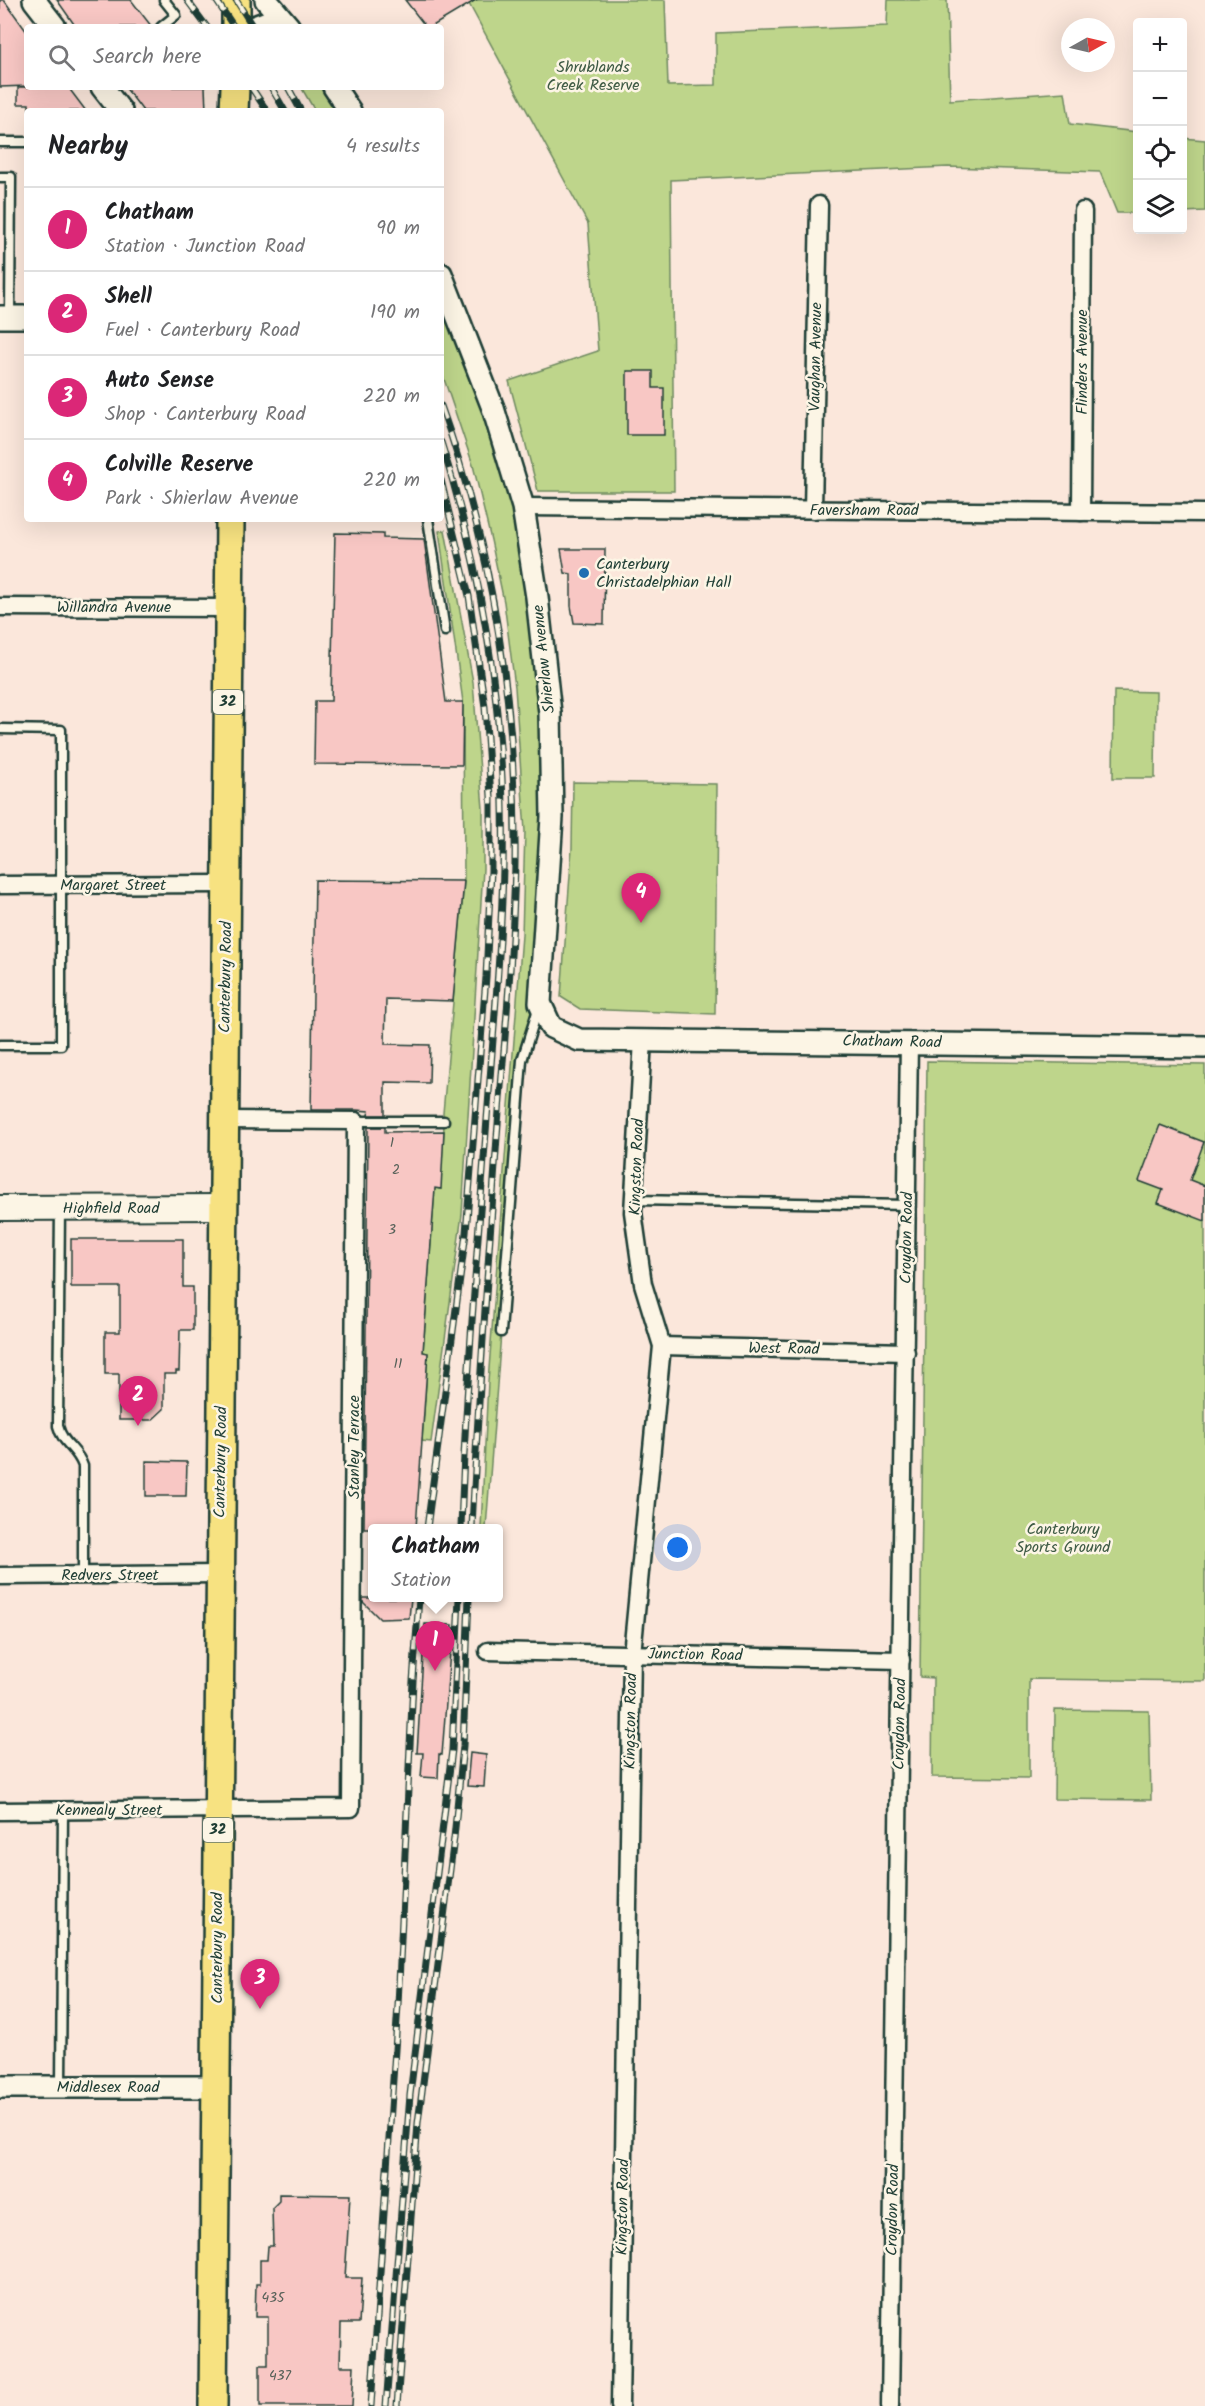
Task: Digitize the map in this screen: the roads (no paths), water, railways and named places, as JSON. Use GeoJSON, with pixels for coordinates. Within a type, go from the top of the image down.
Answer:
{"type":"FeatureCollection","features":[{"type":"Feature","properties":{"kind":"main road"},"geometry":{"type":"LineString","coordinates":[[236,0],[236,24]]}},
{"type":"Feature","properties":{"kind":"main road"},"geometry":{"type":"LineString","coordinates":[[234,108],[235,90]]}},
{"type":"Feature","properties":{"kind":"main road","name":"Canterbury Road"},"geometry":{"type":"LineString","coordinates":[[213,2406],[230,522]]}},
{"type":"Feature","properties":{"kind":"main road","name":"Highfield Road"},"geometry":{"type":"LineString","coordinates":[[0,1208],[223,1208]]}},
{"type":"Feature","properties":{"kind":"street"},"geometry":{"type":"LineString","coordinates":[[33,0],[53,24]]}},
{"type":"Feature","properties":{"kind":"street"},"geometry":{"type":"LineString","coordinates":[[266,0],[286,24]]}},
{"type":"Feature","properties":{"kind":"street"},"geometry":{"type":"LineString","coordinates":[[262,24],[270,21],[279,24]]}},
{"type":"Feature","properties":{"kind":"street"},"geometry":{"type":"LineString","coordinates":[[104,90],[119,108]]}},
{"type":"Feature","properties":{"kind":"street"},"geometry":{"type":"LineString","coordinates":[[336,90],[348,108]]}},
{"type":"Feature","properties":{"kind":"street","name":"Vaughan Avenue"},"geometry":{"type":"LineString","coordinates":[[813,510],[819,205]]}},
{"type":"Feature","properties":{"kind":"street","name":"Flinders Avenue"},"geometry":{"type":"LineString","coordinates":[[1081,512],[1083,211]]}},
{"type":"Feature","properties":{"kind":"street","name":"Shierlaw Avenue"},"geometry":{"type":"LineString","coordinates":[[444,282],[493,408],[523,507],[537,597],[550,713],[552,817],[540,1003]]}},
{"type":"Feature","properties":{"kind":"street","name":"Faversham Road"},"geometry":{"type":"LineString","coordinates":[[523,507],[1205,513]]}},
{"type":"Feature","properties":{"kind":"street","name":"Willandra Avenue"},"geometry":{"type":"LineString","coordinates":[[0,607],[229,608]]}},
{"type":"Feature","properties":{"kind":"street","name":"Margaret Street"},"geometry":{"type":"LineString","coordinates":[[0,885],[227,884]]}},
{"type":"Feature","properties":{"kind":"street","name":"Chatham Road"},"geometry":{"type":"LineString","coordinates":[[540,1003],[551,1027],[579,1040],[1205,1047]]}},
{"type":"Feature","properties":{"kind":"street","name":"Kingston Road"},"geometry":{"type":"LineString","coordinates":[[620,2406],[632,1654],[662,1346],[643,1284],[633,1212],[643,1040]]}},
{"type":"Feature","properties":{"kind":"street","name":"Croydon Road"},"geometry":{"type":"LineString","coordinates":[[890,2406],[909,1042]]}},
{"type":"Feature","properties":{"kind":"street"},"geometry":{"type":"LineString","coordinates":[[224,1120],[356,1121]]}},
{"type":"Feature","properties":{"kind":"street","name":"Stanley Terrace"},"geometry":{"type":"LineString","coordinates":[[218,1809],[351,1808],[356,1121]]}},
{"type":"Feature","properties":{"kind":"street","name":"West Road"},"geometry":{"type":"LineString","coordinates":[[662,1346],[906,1352]]}},
{"type":"Feature","properties":{"kind":"street","name":"Redvers Street"},"geometry":{"type":"LineString","coordinates":[[0,1576],[220,1574]]}},
{"type":"Feature","properties":{"kind":"street","name":"Junction Road"},"geometry":{"type":"LineString","coordinates":[[488,1651],[901,1660]]}},
{"type":"Feature","properties":{"kind":"street","name":"Kennealy Street"},"geometry":{"type":"LineString","coordinates":[[0,1811],[218,1809]]}},
{"type":"Feature","properties":{"kind":"street","name":"Middlesex Road"},"geometry":{"type":"LineString","coordinates":[[0,2087],[216,2086]]}},
{"type":"Feature","properties":{"kind":"lane"},"geometry":{"type":"LineString","coordinates":[[164,0],[176,15],[165,24]]}},
{"type":"Feature","properties":{"kind":"lane"},"geometry":{"type":"LineString","coordinates":[[0,142],[24,142]]}},
{"type":"Feature","properties":{"kind":"lane"},"geometry":{"type":"LineString","coordinates":[[0,177],[11,177],[12,317]]}},
{"type":"Feature","properties":{"kind":"lane"},"geometry":{"type":"LineString","coordinates":[[428,522],[445,631]]}},
{"type":"Feature","properties":{"kind":"lane"},"geometry":{"type":"LineString","coordinates":[[0,729],[61,729],[61,1045],[0,1046]]}},
{"type":"Feature","properties":{"kind":"lane"},"geometry":{"type":"LineString","coordinates":[[501,1332],[522,1060],[540,1003]]}},
{"type":"Feature","properties":{"kind":"lane"},"geometry":{"type":"LineString","coordinates":[[356,1121],[444,1121]]}},
{"type":"Feature","properties":{"kind":"lane"},"geometry":{"type":"LineString","coordinates":[[634,1200],[908,1205]]}},
{"type":"Feature","properties":{"kind":"lane"},"geometry":{"type":"LineString","coordinates":[[60,1208],[58,1426],[61,1438],[79,1455],[83,1466],[83,1575]]}},
{"type":"Feature","properties":{"kind":"lane"},"geometry":{"type":"LineString","coordinates":[[61,2087],[63,1811]]}},
{"type":"Feature","properties":{"kind":"railway"},"geometry":{"type":"LineString","coordinates":[[187,0],[205,24]]}},
{"type":"Feature","properties":{"kind":"railway"},"geometry":{"type":"LineString","coordinates":[[216,0],[232,24]]}},
{"type":"Feature","properties":{"kind":"railway"},"geometry":{"type":"LineString","coordinates":[[236,0],[251,24]]}},
{"type":"Feature","properties":{"kind":"railway"},"geometry":{"type":"LineString","coordinates":[[253,90],[265,108]]}},
{"type":"Feature","properties":{"kind":"railway"},"geometry":{"type":"LineString","coordinates":[[273,90],[283,108]]}},
{"type":"Feature","properties":{"kind":"railway"},"geometry":{"type":"LineString","coordinates":[[290,90],[299,108]]}},
{"type":"Feature","properties":{"kind":"railway"},"geometry":{"type":"LineString","coordinates":[[444,415],[475,518],[488,575],[506,690],[515,806],[515,864],[508,1000],[483,1332],[472,1524]]}},
{"type":"Feature","properties":{"kind":"railway"},"geometry":{"type":"LineString","coordinates":[[444,452],[473,560],[488,639],[498,720],[503,800],[503,880],[499,959],[469,1359],[461,1524]]}},
{"type":"Feature","properties":{"kind":"railway"},"geometry":{"type":"LineString","coordinates":[[428,1524],[466,1233],[486,977],[491,871],[491,797],[485,707],[469,596],[444,492]]}},
{"type":"Feature","properties":{"kind":"railway"},"geometry":{"type":"LineString","coordinates":[[371,2406],[398,2005],[419,1602]]}},
{"type":"Feature","properties":{"kind":"railway"},"geometry":{"type":"LineString","coordinates":[[386,2406],[410,2095],[452,1750],[459,1602]]}},
{"type":"Feature","properties":{"kind":"railway"},"geometry":{"type":"LineString","coordinates":[[397,2406],[418,2123],[454,1838],[463,1746],[469,1602]]}},
{"type":"Feature","properties":{"kind":"place","name":"Canterbury Christadelphian Hall"},"geometry":{"type":"Point","coordinates":[584,573]}},
{"type":"Feature","properties":{"kind":"place","name":"Colville Reserve"},"geometry":{"type":"Point","coordinates":[641,923]}},
{"type":"Feature","properties":{"kind":"place","name":"Shell"},"geometry":{"type":"Point","coordinates":[138,1426]}},
{"type":"Feature","properties":{"kind":"place","name":"Chatham"},"geometry":{"type":"Point","coordinates":[435,1671]}},
{"type":"Feature","properties":{"kind":"place","name":"Auto Sense"},"geometry":{"type":"Point","coordinates":[260,2009]}},
{"type":"Feature","properties":{"kind":"park label","name":"Shrublands Creek Reserve"},"geometry":{"type":"Point","coordinates":[593,76]}},
{"type":"Feature","properties":{"kind":"park label","name":"Canterbury Sports Ground"},"geometry":{"type":"Point","coordinates":[1063,1538]}}]}
